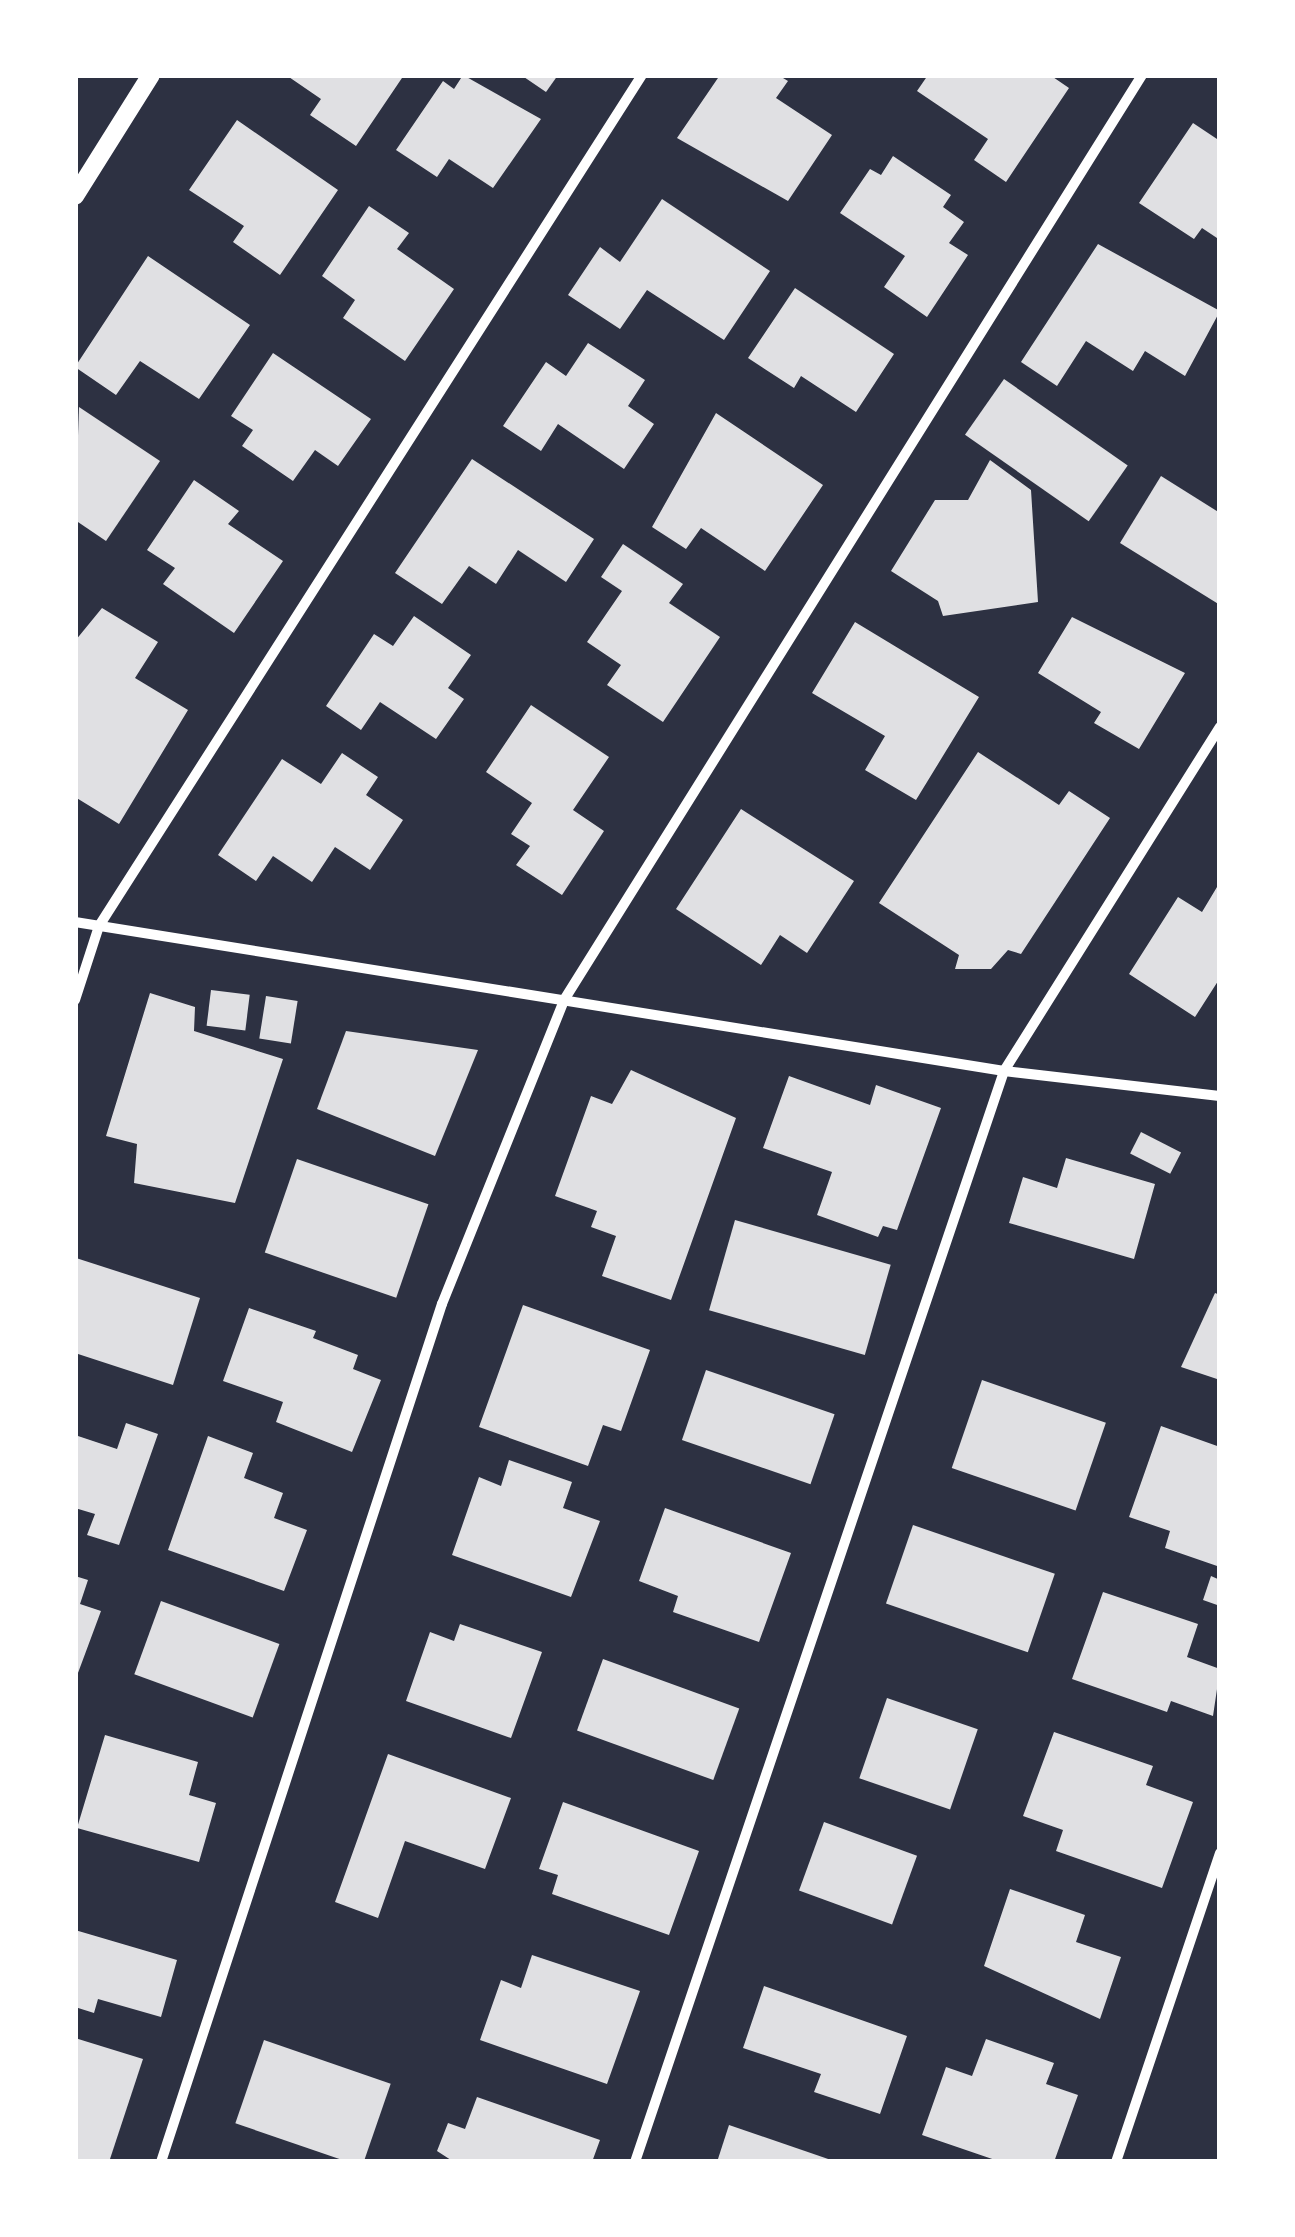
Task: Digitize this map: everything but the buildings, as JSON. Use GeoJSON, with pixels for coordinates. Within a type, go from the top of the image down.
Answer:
{"type":"FeatureCollection","features":[{"type":"Feature","properties":{"kind":"street"},"geometry":{"type":"LineString","coordinates":[[75,196],[151,75]]}},
{"type":"Feature","properties":{"kind":"street"},"geometry":{"type":"LineString","coordinates":[[75,1000],[99,926],[642,75]]}},
{"type":"Feature","properties":{"kind":"street"},"geometry":{"type":"LineString","coordinates":[[161,2162],[442,1304],[564,1000],[1142,75]]}},
{"type":"Feature","properties":{"kind":"street"},"geometry":{"type":"LineString","coordinates":[[635,2162],[1004,1071],[1220,727]]}},
{"type":"Feature","properties":{"kind":"street"},"geometry":{"type":"LineString","coordinates":[[75,922],[1004,1071],[1220,1096]]}},
{"type":"Feature","properties":{"kind":"street"},"geometry":{"type":"LineString","coordinates":[[1116,2162],[1220,1854]]}}]}
